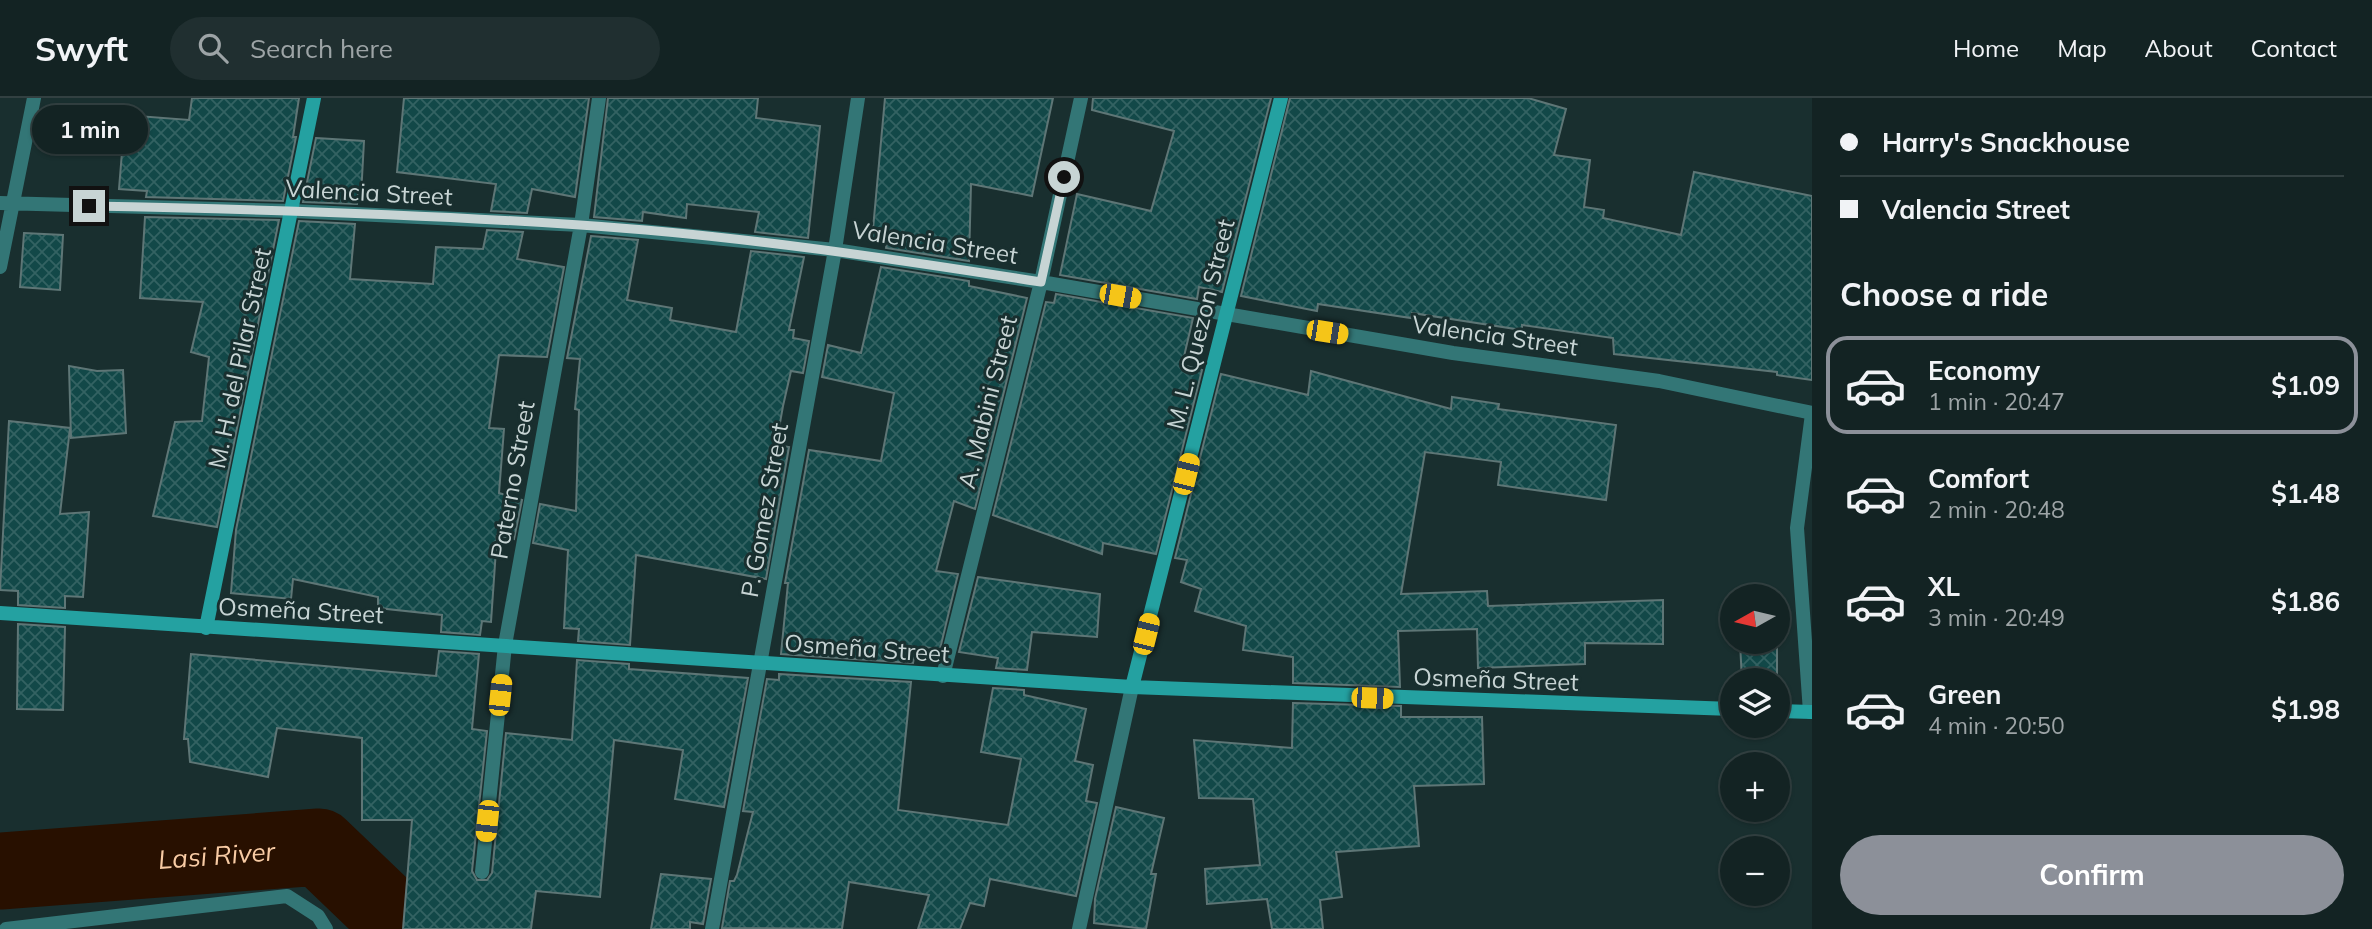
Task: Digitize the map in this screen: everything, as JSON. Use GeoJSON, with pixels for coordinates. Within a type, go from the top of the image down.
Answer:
{"type":"FeatureCollection","features":[{"type":"Feature","properties":{"kind":"street"},"geometry":{"type":"LineString","coordinates":[[0,267],[6,204],[34,98]]}},
{"type":"Feature","properties":{"kind":"street","name":"M. H. del Pilar Street"},"geometry":{"type":"LineString","coordinates":[[206,628],[314,98]]}},
{"type":"Feature","properties":{"kind":"street","name":"Paterno Street"},"geometry":{"type":"LineString","coordinates":[[482,872],[505,645],[581,225],[599,98]]}},
{"type":"Feature","properties":{"kind":"street","name":"P. Gomez Street"},"geometry":{"type":"LineString","coordinates":[[712,929],[835,250],[858,98]]}},
{"type":"Feature","properties":{"kind":"street","name":"A. Mabini Street"},"geometry":{"type":"LineString","coordinates":[[943,676],[1041,282],[1081,98]]}},
{"type":"Feature","properties":{"kind":"street","name":"M. L. Quezon Street"},"geometry":{"type":"LineString","coordinates":[[1079,929],[1132,687],[1281,98]]}},
{"type":"Feature","properties":{"kind":"street","name":"Valencia Street"},"geometry":{"type":"LineString","coordinates":[[6,204],[293,211],[581,225],[835,250],[1041,282],[1453,353],[1659,382],[1812,414]]}},
{"type":"Feature","properties":{"kind":"street"},"geometry":{"type":"LineString","coordinates":[[1790,711],[1811,712],[1797,528],[1812,414]]}},
{"type":"Feature","properties":{"kind":"street","name":"Osmeña Street"},"geometry":{"type":"LineString","coordinates":[[0,613],[1132,687],[1720,709]]}},
{"type":"Feature","properties":{"kind":"street"},"geometry":{"type":"LineString","coordinates":[[6,929],[287,896],[318,916],[326,929]]}},
{"type":"Feature","properties":{"kind":"building"},"geometry":{"type":"Polygon","coordinates":[[[192,98],[299,98],[293,137],[296,137],[283,201],[146,197],[147,191],[119,189],[125,115],[189,120],[192,98]]]}},
{"type":"Feature","properties":{"kind":"building"},"geometry":{"type":"Polygon","coordinates":[[[404,98],[589,98],[575,197],[532,189],[527,213],[491,211],[496,184],[397,172],[404,98]]]}},
{"type":"Feature","properties":{"kind":"building"},"geometry":{"type":"Polygon","coordinates":[[[608,98],[758,98],[756,118],[820,126],[808,238],[755,232],[759,212],[687,204],[686,218],[643,212],[642,221],[594,217],[608,98]]]}},
{"type":"Feature","properties":{"kind":"building"},"geometry":{"type":"Polygon","coordinates":[[[885,98],[1053,98],[1032,196],[971,184],[969,261],[886,248],[887,242],[872,240],[885,98]]]}},
{"type":"Feature","properties":{"kind":"building"},"geometry":{"type":"Polygon","coordinates":[[[1093,98],[1271,98],[1222,292],[1199,287],[1197,299],[1060,275],[1077,194],[1151,211],[1174,131],[1092,110],[1093,98]]]}},
{"type":"Feature","properties":{"kind":"building"},"geometry":{"type":"Polygon","coordinates":[[[1290,98],[1528,98],[1566,109],[1554,155],[1590,160],[1584,207],[1604,210],[1603,218],[1681,235],[1694,172],[1812,196],[1812,380],[1777,375],[1777,372],[1614,354],[1613,338],[1522,325],[1522,330],[1412,313],[1411,318],[1318,304],[1317,311],[1241,296],[1290,98]]]}},
{"type":"Feature","properties":{"kind":"building"},"geometry":{"type":"Polygon","coordinates":[[[316,138],[364,141],[361,196],[358,195],[357,204],[303,202],[316,138]]]}},
{"type":"Feature","properties":{"kind":"building"},"geometry":{"type":"Polygon","coordinates":[[[145,217],[279,220],[217,527],[153,516],[175,422],[202,421],[209,357],[191,352],[203,302],[140,298],[145,217]]]}},
{"type":"Feature","properties":{"kind":"building"},"geometry":{"type":"Polygon","coordinates":[[[299,221],[355,224],[350,279],[433,284],[436,247],[483,249],[487,230],[523,232],[517,259],[564,267],[547,357],[499,355],[489,428],[504,429],[499,493],[522,500],[514,539],[497,535],[491,622],[482,621],[480,635],[441,632],[442,615],[378,608],[378,597],[293,579],[291,599],[231,593],[236,530],[299,221]]]}},
{"type":"Feature","properties":{"kind":"building"},"geometry":{"type":"Polygon","coordinates":[[[24,233],[63,235],[60,290],[20,287],[24,233]]]}},
{"type":"Feature","properties":{"kind":"building"},"geometry":{"type":"Polygon","coordinates":[[[591,236],[638,240],[627,300],[672,308],[670,320],[736,332],[751,251],[804,257],[789,330],[794,330],[793,338],[809,341],[803,373],[791,371],[783,406],[776,445],[789,447],[766,579],[636,555],[630,645],[578,641],[579,629],[564,628],[568,550],[533,543],[540,504],[576,511],[579,410],[575,409],[580,359],[567,358],[591,236]]]}},
{"type":"Feature","properties":{"kind":"building"},"geometry":{"type":"Polygon","coordinates":[[[881,267],[969,281],[969,286],[1027,298],[975,509],[954,501],[936,571],[958,574],[940,649],[924,647],[923,660],[914,658],[913,663],[781,654],[788,583],[785,583],[809,450],[881,461],[894,393],[822,377],[828,345],[861,353],[881,267]]]}},
{"type":"Feature","properties":{"kind":"building"},"geometry":{"type":"Polygon","coordinates":[[[1056,294],[1193,318],[1182,365],[1202,370],[1156,554],[1103,543],[1102,554],[993,515],[1046,302],[1054,303],[1056,294]]]}},
{"type":"Feature","properties":{"kind":"building"},"geometry":{"type":"Polygon","coordinates":[[[69,366],[97,371],[123,370],[126,433],[71,438],[69,366]]]}},
{"type":"Feature","properties":{"kind":"building"},"geometry":{"type":"Polygon","coordinates":[[[1311,371],[1451,409],[1452,397],[1499,404],[1498,409],[1616,425],[1606,500],[1498,485],[1501,462],[1425,452],[1401,594],[1487,591],[1488,606],[1663,600],[1663,644],[1585,643],[1585,664],[1478,668],[1477,629],[1398,631],[1400,687],[1293,683],[1293,657],[1243,650],[1246,626],[1195,611],[1201,589],[1181,582],[1187,560],[1175,558],[1221,374],[1308,395],[1311,371]]]}},
{"type":"Feature","properties":{"kind":"building"},"geometry":{"type":"Polygon","coordinates":[[[9,421],[70,428],[60,514],[89,512],[83,597],[65,596],[65,608],[18,605],[18,591],[0,590],[9,421]]]}},
{"type":"Feature","properties":{"kind":"building"},"geometry":{"type":"Polygon","coordinates":[[[978,577],[1100,594],[1097,637],[1032,632],[1027,670],[996,668],[998,658],[959,652],[978,577]]]}},
{"type":"Feature","properties":{"kind":"building"},"geometry":{"type":"Polygon","coordinates":[[[18,624],[65,627],[63,710],[17,709],[18,624]]]}},
{"type":"Feature","properties":{"kind":"building"},"geometry":{"type":"Polygon","coordinates":[[[439,651],[479,654],[472,729],[487,731],[472,871],[477,880],[487,880],[492,873],[506,733],[572,740],[577,660],[629,664],[629,669],[748,678],[724,807],[675,799],[683,750],[614,740],[600,897],[536,891],[531,929],[403,929],[412,820],[362,820],[362,738],[277,728],[268,777],[190,762],[188,739],[184,739],[191,654],[436,676],[439,651]]]}},
{"type":"Feature","properties":{"kind":"building"},"geometry":{"type":"Polygon","coordinates":[[[1741,654],[1777,654],[1777,668],[1741,668],[1741,654]]]}},
{"type":"Feature","properties":{"kind":"building"},"geometry":{"type":"Polygon","coordinates":[[[779,674],[911,682],[898,810],[1008,825],[1021,759],[981,752],[993,688],[1024,690],[1024,695],[1086,709],[1075,761],[1093,765],[1086,801],[1097,803],[1076,896],[990,879],[984,906],[970,903],[960,929],[918,929],[929,895],[849,882],[842,929],[722,928],[730,881],[734,881],[737,875],[753,812],[743,811],[767,679],[779,680],[779,674]]]}},
{"type":"Feature","properties":{"kind":"building"},"geometry":{"type":"Polygon","coordinates":[[[1293,703],[1401,706],[1401,717],[1482,717],[1484,784],[1414,786],[1419,846],[1336,852],[1342,897],[1320,900],[1323,929],[1272,929],[1267,899],[1207,904],[1205,869],[1260,865],[1253,799],[1199,798],[1194,740],[1292,748],[1293,703]]]}},
{"type":"Feature","properties":{"kind":"building"},"geometry":{"type":"Polygon","coordinates":[[[1116,807],[1164,818],[1151,874],[1156,874],[1146,929],[1094,923],[1095,899],[1116,807]]]}},
{"type":"Feature","properties":{"kind":"building"},"geometry":{"type":"Polygon","coordinates":[[[661,874],[711,879],[703,924],[690,922],[690,929],[651,929],[661,874]]]}},
{"type":"Feature","properties":{"kind":"waterway","name":"Lasi River"},"geometry":{"type":"LineString","coordinates":[[0,871],[319,847],[390,915],[395,929]]}},
{"type":"Feature","properties":{"kind":"route"},"geometry":{"type":"LineString","coordinates":[[89,206],[293,211],[581,225],[835,250],[1041,282],[1064,177]]}}]}
